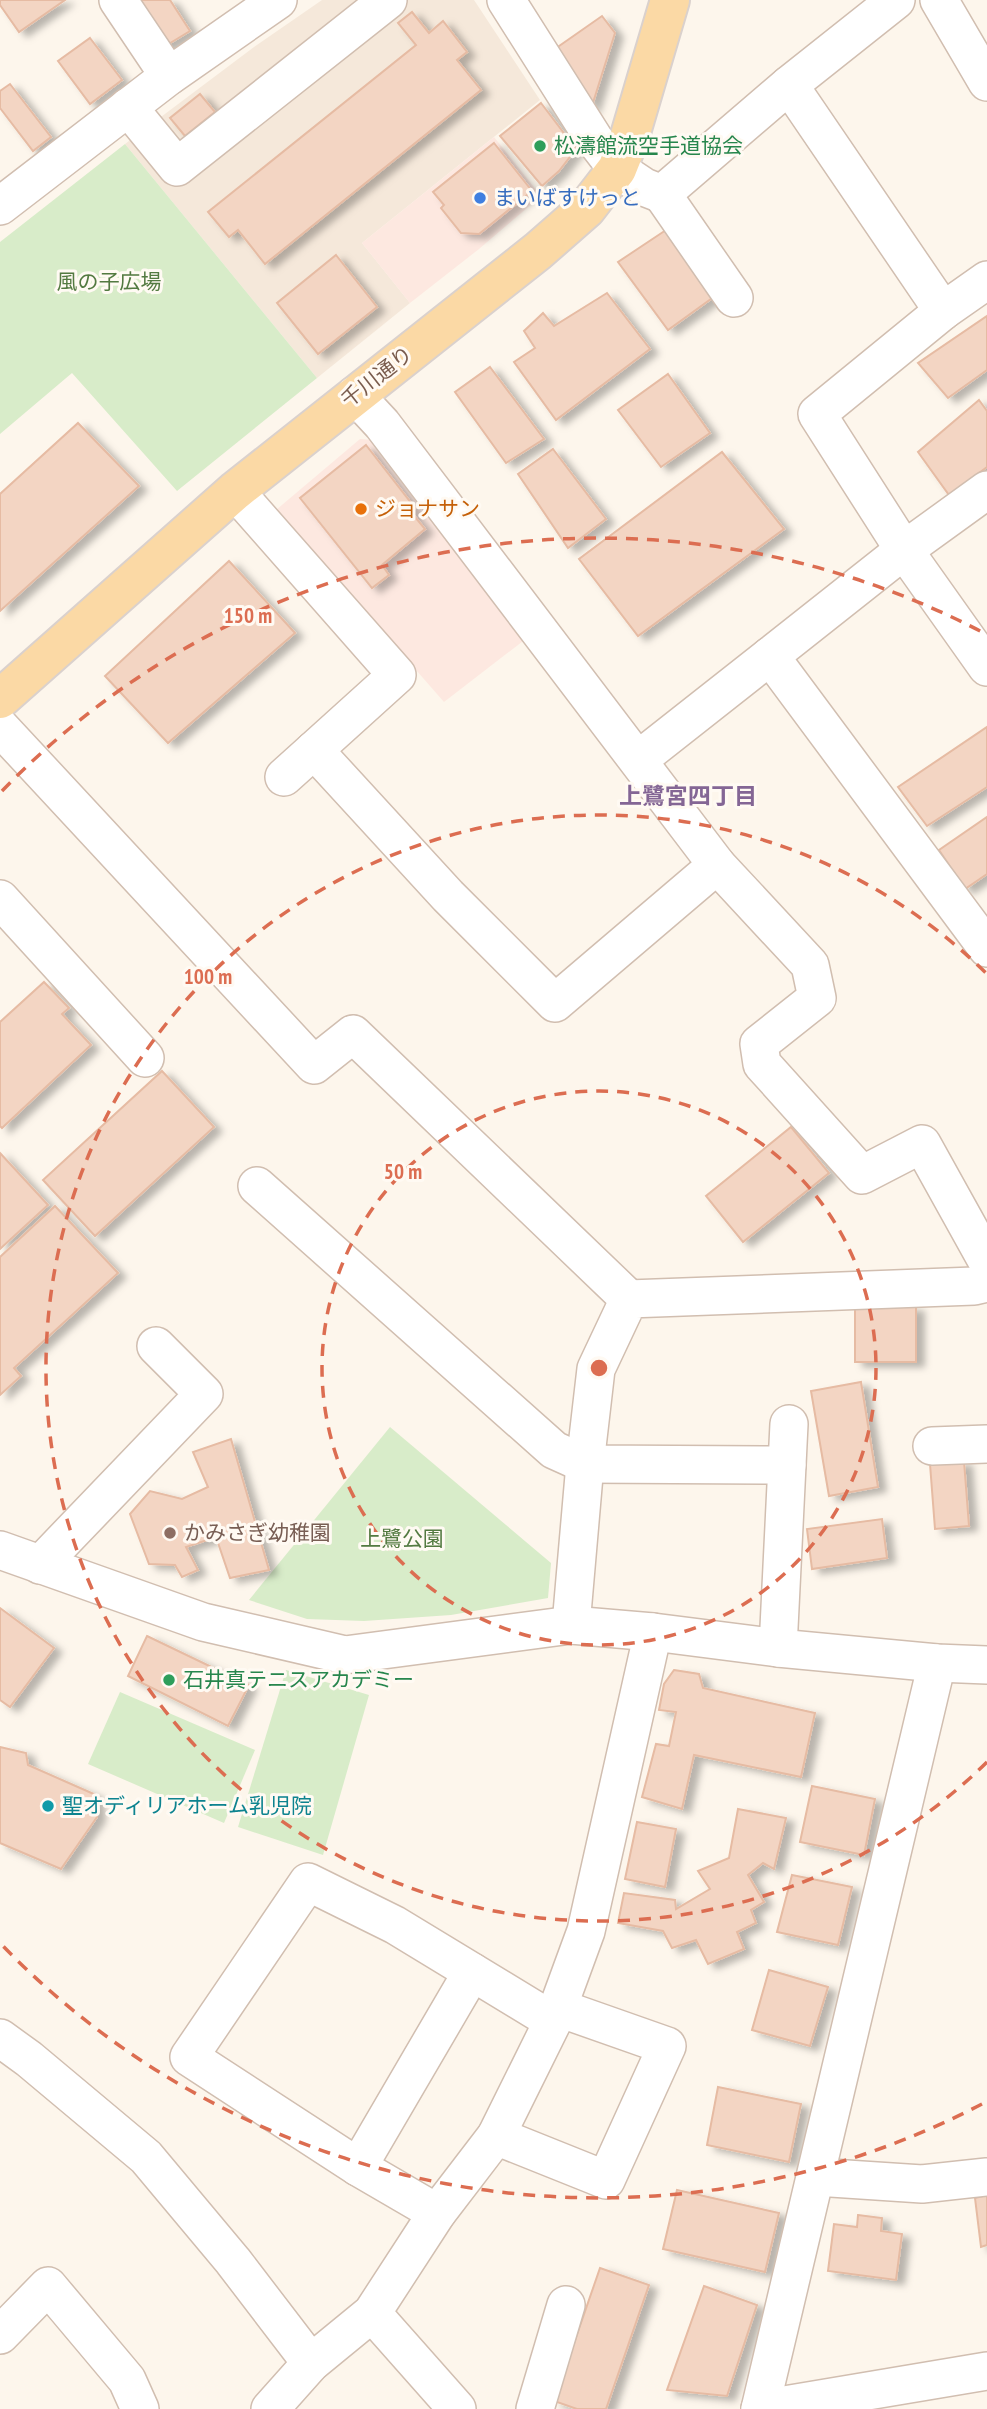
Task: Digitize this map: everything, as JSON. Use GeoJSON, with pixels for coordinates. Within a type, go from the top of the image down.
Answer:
{"type":"FeatureCollection","features":[{"type":"Feature","properties":{"kind":"main road","name":"千川通り"},"geometry":{"type":"LineString","coordinates":[[0,699],[235,491],[548,243],[586,209],[617,169],[629,139],[670,0]]}},
{"type":"Feature","properties":{"kind":"street"},"geometry":{"type":"LineString","coordinates":[[118,0],[169,76]]}},
{"type":"Feature","properties":{"kind":"street"},"geometry":{"type":"LineString","coordinates":[[0,206],[169,76],[278,0]]}},
{"type":"Feature","properties":{"kind":"street"},"geometry":{"type":"LineString","coordinates":[[128,107],[177,167],[387,0]]}},
{"type":"Feature","properties":{"kind":"street"},"geometry":{"type":"LineString","coordinates":[[506,0],[594,139],[617,169],[644,187],[662,194],[734,298]]}},
{"type":"Feature","properties":{"kind":"street"},"geometry":{"type":"LineString","coordinates":[[662,194],[789,85],[896,0]]}},
{"type":"Feature","properties":{"kind":"street"},"geometry":{"type":"LineString","coordinates":[[939,0],[987,82]]}},
{"type":"Feature","properties":{"kind":"street"},"geometry":{"type":"LineString","coordinates":[[789,85],[943,312]]}},
{"type":"Feature","properties":{"kind":"street"},"geometry":{"type":"LineString","coordinates":[[987,280],[943,312],[817,414],[904,550],[987,667]]}},
{"type":"Feature","properties":{"kind":"street"},"geometry":{"type":"LineString","coordinates":[[355,395],[382,424],[717,865],[810,965],[817,998],[759,1044],[762,1064],[862,1175],[922,1144],[987,1261]]}},
{"type":"Feature","properties":{"kind":"street"},"geometry":{"type":"LineString","coordinates":[[638,761],[904,550],[987,490]]}},
{"type":"Feature","properties":{"kind":"street"},"geometry":{"type":"LineString","coordinates":[[235,491],[397,675],[284,776]]}},
{"type":"Feature","properties":{"kind":"street"},"geometry":{"type":"LineString","coordinates":[[770,656],[987,948]]}},
{"type":"Feature","properties":{"kind":"street"},"geometry":{"type":"LineString","coordinates":[[0,727],[314,1065],[353,1034],[629,1299],[974,1286],[987,1283]]}},
{"type":"Feature","properties":{"kind":"street"},"geometry":{"type":"LineString","coordinates":[[314,750],[448,896],[555,1003],[717,865]]}},
{"type":"Feature","properties":{"kind":"street"},"geometry":{"type":"LineString","coordinates":[[0,900],[145,1058]]}},
{"type":"Feature","properties":{"kind":"street"},"geometry":{"type":"LineString","coordinates":[[257,1185],[554,1450],[585,1464],[787,1465]]}},
{"type":"Feature","properties":{"kind":"street"},"geometry":{"type":"LineString","coordinates":[[571,1625],[596,1369],[629,1299]]}},
{"type":"Feature","properties":{"kind":"street"},"geometry":{"type":"LineString","coordinates":[[40,1565],[204,1394],[156,1346]]}},
{"type":"Feature","properties":{"kind":"street"},"geometry":{"type":"LineString","coordinates":[[778,1648],[789,1424]]}},
{"type":"Feature","properties":{"kind":"street"},"geometry":{"type":"LineString","coordinates":[[932,1446],[987,1444]]}},
{"type":"Feature","properties":{"kind":"street"},"geometry":{"type":"LineString","coordinates":[[0,1550],[203,1622],[345,1655],[571,1625],[778,1648],[987,1665]]}},
{"type":"Feature","properties":{"kind":"street"},"geometry":{"type":"LineString","coordinates":[[270,2409],[311,2363],[372,2313],[437,2213],[496,2136],[556,2015],[586,1931],[653,1632]]}},
{"type":"Feature","properties":{"kind":"street"},"geometry":{"type":"LineString","coordinates":[[937,1663],[760,2409],[987,2371]]}},
{"type":"Feature","properties":{"kind":"street"},"geometry":{"type":"LineString","coordinates":[[437,2213],[358,2167],[189,2057],[308,1882],[396,1925],[472,1972],[556,2015],[667,2046],[606,2180],[496,2136]]}},
{"type":"Feature","properties":{"kind":"street"},"geometry":{"type":"LineString","coordinates":[[358,2167],[472,1972]]}},
{"type":"Feature","properties":{"kind":"street"},"geometry":{"type":"LineString","coordinates":[[0,2038],[146,2157],[233,2261],[311,2363]]}},
{"type":"Feature","properties":{"kind":"street"},"geometry":{"type":"LineString","coordinates":[[816,2177],[922,2184],[987,2178]]}},
{"type":"Feature","properties":{"kind":"street"},"geometry":{"type":"LineString","coordinates":[[0,2335],[48,2286],[127,2381],[141,2409]]}},
{"type":"Feature","properties":{"kind":"street"},"geometry":{"type":"LineString","coordinates":[[535,2409],[566,2305]]}},
{"type":"Feature","properties":{"kind":"street"},"geometry":{"type":"LineString","coordinates":[[372,2313],[457,2409]]}},
{"type":"Feature","properties":{"kind":"shaded area"},"geometry":{"type":"Polygon","coordinates":[[[322,0],[474,0],[540,100],[362,243],[410,303],[317,378],[125,144],[254,47],[322,0]]]}},
{"type":"Feature","properties":{"kind":"shaded area"},"geometry":{"type":"Polygon","coordinates":[[[494,137],[541,196],[410,303],[362,243],[494,137]]]}},
{"type":"Feature","properties":{"kind":"shaded area"},"geometry":{"type":"Polygon","coordinates":[[[360,439],[375,440],[527,638],[444,702],[276,510],[360,439]]]}},
{"type":"Feature","properties":{"kind":"green space","name":"風の子広場"},"geometry":{"type":"Polygon","coordinates":[[[125,144],[317,378],[177,491],[72,373],[0,434],[0,242],[125,144]]]}},
{"type":"Feature","properties":{"kind":"green space","name":"上鷺公園"},"geometry":{"type":"Polygon","coordinates":[[[390,1427],[551,1563],[548,1598],[451,1615],[364,1621],[307,1619],[249,1600],[390,1427]]]}},
{"type":"Feature","properties":{"kind":"green space"},"geometry":{"type":"Polygon","coordinates":[[[286,1670],[369,1695],[323,1855],[238,1827],[286,1670]]]}},
{"type":"Feature","properties":{"kind":"green space"},"geometry":{"type":"Polygon","coordinates":[[[120,1692],[255,1750],[224,1823],[88,1764],[120,1692]]]}},
{"type":"Feature","properties":{"kind":"building"},"geometry":{"type":"Polygon","coordinates":[[[0,0],[65,0],[19,32],[0,5],[0,0]]]}},
{"type":"Feature","properties":{"kind":"building"},"geometry":{"type":"Polygon","coordinates":[[[131,0],[170,0],[190,31],[162,48],[131,0]]]}},
{"type":"Feature","properties":{"kind":"building"},"geometry":{"type":"Polygon","coordinates":[[[412,12],[429,33],[443,21],[467,52],[457,60],[481,90],[265,264],[238,230],[229,237],[208,212],[416,45],[398,23],[412,12]]]}},
{"type":"Feature","properties":{"kind":"building"},"geometry":{"type":"Polygon","coordinates":[[[602,16],[615,33],[591,109],[552,51],[602,16]]]}},
{"type":"Feature","properties":{"kind":"building"},"geometry":{"type":"Polygon","coordinates":[[[90,38],[122,80],[90,104],[58,61],[90,38]]]}},
{"type":"Feature","properties":{"kind":"building"},"geometry":{"type":"Polygon","coordinates":[[[10,84],[51,137],[33,151],[0,108],[0,91],[10,84]]]}},
{"type":"Feature","properties":{"kind":"building"},"geometry":{"type":"Polygon","coordinates":[[[200,94],[215,112],[185,136],[170,118],[200,94]]]}},
{"type":"Feature","properties":{"kind":"building"},"geometry":{"type":"Polygon","coordinates":[[[541,103],[576,149],[559,171],[542,186],[500,136],[541,103]]]}},
{"type":"Feature","properties":{"kind":"building"},"geometry":{"type":"Polygon","coordinates":[[[494,143],[532,191],[479,234],[461,233],[441,208],[444,205],[433,192],[494,143]]]}},
{"type":"Feature","properties":{"kind":"building"},"geometry":{"type":"Polygon","coordinates":[[[666,230],[715,296],[668,330],[618,262],[666,230]]]}},
{"type":"Feature","properties":{"kind":"building"},"geometry":{"type":"Polygon","coordinates":[[[336,255],[377,307],[318,354],[277,303],[336,255]]]}},
{"type":"Feature","properties":{"kind":"building"},"geometry":{"type":"Polygon","coordinates":[[[607,293],[650,349],[556,420],[514,362],[535,348],[524,331],[543,313],[554,326],[607,293]]]}},
{"type":"Feature","properties":{"kind":"building"},"geometry":{"type":"Polygon","coordinates":[[[987,316],[987,370],[948,398],[918,363],[987,316]]]}},
{"type":"Feature","properties":{"kind":"building"},"geometry":{"type":"Polygon","coordinates":[[[490,367],[544,439],[506,463],[455,392],[490,367]]]}},
{"type":"Feature","properties":{"kind":"building"},"geometry":{"type":"Polygon","coordinates":[[[668,374],[710,433],[661,467],[618,410],[668,374]]]}},
{"type":"Feature","properties":{"kind":"building"},"geometry":{"type":"Polygon","coordinates":[[[979,400],[987,411],[987,467],[949,495],[918,452],[979,400]]]}},
{"type":"Feature","properties":{"kind":"building"},"geometry":{"type":"Polygon","coordinates":[[[78,423],[139,486],[0,611],[0,494],[78,423]]]}},
{"type":"Feature","properties":{"kind":"building"},"geometry":{"type":"Polygon","coordinates":[[[366,445],[415,508],[411,512],[425,529],[382,565],[389,575],[372,588],[300,498],[366,445]]]}},
{"type":"Feature","properties":{"kind":"building"},"geometry":{"type":"Polygon","coordinates":[[[553,449],[606,519],[568,548],[518,474],[553,449]]]}},
{"type":"Feature","properties":{"kind":"building"},"geometry":{"type":"Polygon","coordinates":[[[722,452],[784,529],[638,636],[579,559],[722,452]]]}},
{"type":"Feature","properties":{"kind":"building"},"geometry":{"type":"Polygon","coordinates":[[[229,561],[295,633],[168,743],[105,676],[229,561]]]}},
{"type":"Feature","properties":{"kind":"building"},"geometry":{"type":"Polygon","coordinates":[[[987,727],[987,787],[927,826],[898,787],[987,727]]]}},
{"type":"Feature","properties":{"kind":"building"},"geometry":{"type":"Polygon","coordinates":[[[987,817],[987,874],[965,889],[939,850],[987,817]]]}},
{"type":"Feature","properties":{"kind":"building"},"geometry":{"type":"Polygon","coordinates":[[[44,982],[69,1008],[62,1014],[91,1045],[2,1128],[0,1022],[44,982]]]}},
{"type":"Feature","properties":{"kind":"building"},"geometry":{"type":"Polygon","coordinates":[[[162,1071],[214,1127],[95,1236],[43,1180],[162,1071]]]}},
{"type":"Feature","properties":{"kind":"building"},"geometry":{"type":"Polygon","coordinates":[[[791,1127],[829,1173],[743,1242],[706,1196],[791,1127]]]}},
{"type":"Feature","properties":{"kind":"building"},"geometry":{"type":"Polygon","coordinates":[[[0,1153],[48,1205],[0,1249],[0,1153]]]}},
{"type":"Feature","properties":{"kind":"building"},"geometry":{"type":"Polygon","coordinates":[[[55,1206],[118,1273],[14,1368],[21,1376],[0,1395],[0,1257],[55,1206]]]}},
{"type":"Feature","properties":{"kind":"building"},"geometry":{"type":"Polygon","coordinates":[[[855,1307],[916,1307],[916,1362],[855,1362],[855,1307]]]}},
{"type":"Feature","properties":{"kind":"building"},"geometry":{"type":"Polygon","coordinates":[[[861,1382],[878,1487],[829,1496],[811,1391],[861,1382]]]}},
{"type":"Feature","properties":{"kind":"building"},"geometry":{"type":"Polygon","coordinates":[[[231,1439],[269,1570],[230,1578],[216,1537],[186,1547],[198,1570],[182,1577],[175,1565],[149,1564],[130,1514],[150,1491],[182,1499],[208,1487],[193,1452],[231,1439]]]}},
{"type":"Feature","properties":{"kind":"building"},"geometry":{"type":"Polygon","coordinates":[[[964,1461],[969,1526],[935,1529],[930,1464],[964,1461]]]}},
{"type":"Feature","properties":{"kind":"building"},"geometry":{"type":"Polygon","coordinates":[[[882,1519],[887,1558],[812,1569],[807,1529],[882,1519]]]}},
{"type":"Feature","properties":{"kind":"building"},"geometry":{"type":"Polygon","coordinates":[[[0,1608],[54,1648],[10,1707],[0,1700],[0,1608]]]}},
{"type":"Feature","properties":{"kind":"building"},"geometry":{"type":"Polygon","coordinates":[[[147,1636],[249,1685],[228,1726],[128,1676],[147,1636]]]}},
{"type":"Feature","properties":{"kind":"building"},"geometry":{"type":"Polygon","coordinates":[[[674,1670],[699,1674],[703,1688],[815,1713],[801,1777],[694,1755],[682,1809],[642,1797],[656,1744],[669,1746],[676,1712],[659,1710],[664,1684],[674,1670]]]}},
{"type":"Feature","properties":{"kind":"building","name":"聖オディリアホーム乳児院"},"geometry":{"type":"Polygon","coordinates":[[[0,1747],[26,1753],[28,1765],[96,1795],[97,1817],[61,1869],[0,1843],[0,1747]]]}},
{"type":"Feature","properties":{"kind":"building"},"geometry":{"type":"Polygon","coordinates":[[[812,1786],[875,1799],[864,1855],[800,1842],[812,1786]]]}},
{"type":"Feature","properties":{"kind":"building"},"geometry":{"type":"Polygon","coordinates":[[[738,1809],[786,1818],[774,1869],[763,1863],[748,1875],[764,1902],[751,1910],[756,1923],[737,1932],[744,1949],[708,1964],[696,1940],[672,1948],[663,1931],[618,1923],[624,1893],[675,1900],[676,1909],[710,1889],[698,1871],[729,1858],[738,1809]]]}},
{"type":"Feature","properties":{"kind":"building"},"geometry":{"type":"Polygon","coordinates":[[[637,1822],[676,1829],[665,1887],[625,1879],[637,1822]]]}},
{"type":"Feature","properties":{"kind":"building"},"geometry":{"type":"Polygon","coordinates":[[[792,1875],[852,1887],[838,1945],[777,1932],[792,1875]]]}},
{"type":"Feature","properties":{"kind":"building"},"geometry":{"type":"Polygon","coordinates":[[[769,1970],[828,1987],[810,2046],[752,2030],[769,1970]]]}},
{"type":"Feature","properties":{"kind":"building"},"geometry":{"type":"Polygon","coordinates":[[[718,2087],[801,2104],[789,2162],[707,2145],[718,2087]]]}},
{"type":"Feature","properties":{"kind":"building"},"geometry":{"type":"Polygon","coordinates":[[[677,2190],[779,2213],[765,2272],[663,2249],[677,2190]]]}},
{"type":"Feature","properties":{"kind":"building"},"geometry":{"type":"Polygon","coordinates":[[[987,2195],[987,2245],[981,2247],[975,2198],[987,2195]]]}},
{"type":"Feature","properties":{"kind":"building"},"geometry":{"type":"Polygon","coordinates":[[[858,2215],[882,2218],[881,2231],[902,2234],[896,2280],[828,2271],[834,2224],[857,2227],[858,2215]]]}},
{"type":"Feature","properties":{"kind":"building"},"geometry":{"type":"Polygon","coordinates":[[[600,2268],[649,2285],[606,2409],[577,2409],[554,2401],[600,2268]]]}},
{"type":"Feature","properties":{"kind":"building"},"geometry":{"type":"Polygon","coordinates":[[[704,2286],[757,2305],[727,2396],[667,2390],[704,2286]]]}},
{"type":"Feature","properties":{"kind":"place","name":"松濤館流空手道協会"},"geometry":{"type":"Point","coordinates":[540,146]}},
{"type":"Feature","properties":{"kind":"place","name":"まいばすけっと"},"geometry":{"type":"Point","coordinates":[480,198]}},
{"type":"Feature","properties":{"kind":"place","name":"ジョナサン"},"geometry":{"type":"Point","coordinates":[361,509]}},
{"type":"Feature","properties":{"kind":"place","name":"かみさぎ幼稚園"},"geometry":{"type":"Point","coordinates":[170,1533]}},
{"type":"Feature","properties":{"kind":"place","name":"石井真テニスアカデミー"},"geometry":{"type":"Point","coordinates":[169,1680]}},
{"type":"Feature","properties":{"kind":"place","name":"聖オディリアホーム乳児院"},"geometry":{"type":"Point","coordinates":[48,1806]}},
{"type":"Feature","properties":{"kind":"district","name":"上鷺宮四丁目"},"geometry":{"type":"Point","coordinates":[688,796]}}]}
